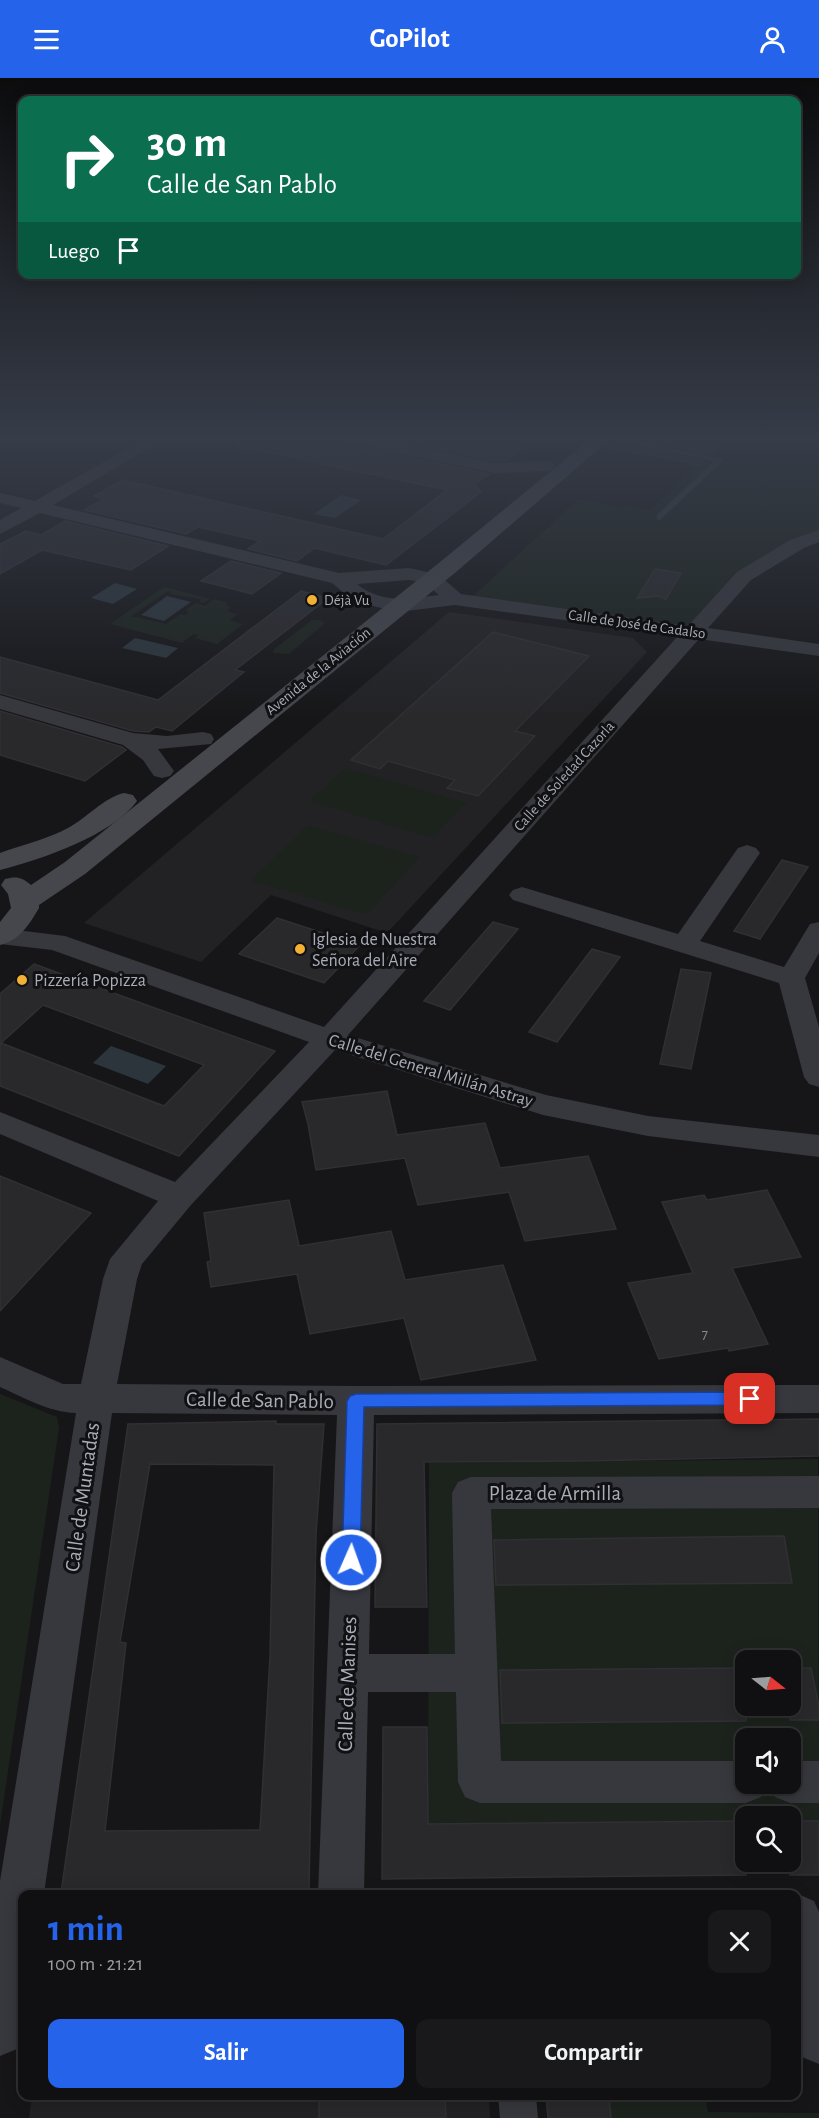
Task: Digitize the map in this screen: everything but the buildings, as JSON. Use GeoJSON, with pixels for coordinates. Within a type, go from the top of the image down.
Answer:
{"type":"FeatureCollection","features":[{"type":"Feature","properties":{"kind":"main road","name":"Avenida de la Aviación"},"geometry":{"type":"LineString","coordinates":[[0,936],[13,926],[23,908],[75,868],[378,601],[465,530]]}},
{"type":"Feature","properties":{"kind":"main road","name":"Avenida de la Aviación"},"geometry":{"type":"LineString","coordinates":[[0,862],[56,843],[85,830],[378,601],[432,579],[491,530]]}},
{"type":"Feature","properties":{"kind":"main road"},"geometry":{"type":"LineString","coordinates":[[0,877],[14,884],[22,892],[23,908]]}},
{"type":"Feature","properties":{"kind":"street"},"geometry":{"type":"LineString","coordinates":[[134,530],[339,579],[384,578],[410,574],[432,579],[455,599]]}},
{"type":"Feature","properties":{"kind":"street","name":"Calle de Soledad Cazorla"},"geometry":{"type":"LineString","coordinates":[[329,1040],[744,576],[797,544],[819,536]]}},
{"type":"Feature","properties":{"kind":"street"},"geometry":{"type":"LineString","coordinates":[[378,601],[362,587],[384,578]]}},
{"type":"Feature","properties":{"kind":"street"},"geometry":{"type":"LineString","coordinates":[[339,579],[378,601]]}},
{"type":"Feature","properties":{"kind":"street","name":"Calle de José de Cadalso"},"geometry":{"type":"LineString","coordinates":[[378,601],[455,599],[819,650]]}},
{"type":"Feature","properties":{"kind":"street"},"geometry":{"type":"LineString","coordinates":[[0,702],[131,740],[167,743],[203,739]]}},
{"type":"Feature","properties":{"kind":"street"},"geometry":{"type":"LineString","coordinates":[[131,740],[151,755],[162,771]]}},
{"type":"Feature","properties":{"kind":"street"},"geometry":{"type":"LineString","coordinates":[[684,945],[747,854]]}},
{"type":"Feature","properties":{"kind":"street"},"geometry":{"type":"LineString","coordinates":[[522,895],[791,978]]}},
{"type":"Feature","properties":{"kind":"street","name":"Calle del General Millán Astray"},"geometry":{"type":"LineString","coordinates":[[23,908],[56,942]]}},
{"type":"Feature","properties":{"kind":"street","name":"Calle del General Millán Astray"},"geometry":{"type":"LineString","coordinates":[[0,936],[56,942],[329,1040],[562,1109],[648,1126],[819,1146]]}},
{"type":"Feature","properties":{"kind":"street"},"geometry":{"type":"LineString","coordinates":[[818,936],[791,978],[819,1077]]}},
{"type":"Feature","properties":{"kind":"street","name":"Calle de Muntadas"},"geometry":{"type":"LineString","coordinates":[[25,1890],[96,1399],[120,1279],[127,1259],[142,1238],[329,1040]]}},
{"type":"Feature","properties":{"kind":"street"},"geometry":{"type":"LineString","coordinates":[[0,1122],[180,1197]]}},
{"type":"Feature","properties":{"kind":"street","name":"Calle de San Pablo"},"geometry":{"type":"LineString","coordinates":[[0,1371],[60,1398],[356,1401],[819,1399]]}},
{"type":"Feature","properties":{"kind":"street","name":"Calle de Manises"},"geometry":{"type":"LineString","coordinates":[[341,1890],[356,1401]]}},
{"type":"Feature","properties":{"kind":"street","name":"Plaza de Armilla"},"geometry":{"type":"LineString","coordinates":[[735,1782],[480,1782],[471,1493],[819,1492]]}},
{"type":"Feature","properties":{"kind":"street"},"geometry":{"type":"LineString","coordinates":[[347,1673],[477,1673]]}},
{"type":"Feature","properties":{"kind":"street"},"geometry":{"type":"LineString","coordinates":[[801,1782],[819,1782]]}},
{"type":"Feature","properties":{"kind":"street"},"geometry":{"type":"LineString","coordinates":[[804,1917],[819,2040]]}},
{"type":"Feature","properties":{"kind":"street","name":"Calle de Muntadas"},"geometry":{"type":"LineString","coordinates":[[0,2032],[18,1932]]}},
{"type":"Feature","properties":{"kind":"street"},"geometry":{"type":"LineString","coordinates":[[517,2100],[519,2118]]}},
{"type":"Feature","properties":{"kind":"shaded area"},"geometry":{"type":"Polygon","coordinates":[[[545,530],[819,530],[819,533],[792,542],[692,632],[471,598],[545,530]]]}},
{"type":"Feature","properties":{"kind":"shaded area"},"geometry":{"type":"Polygon","coordinates":[[[115,583],[137,589],[113,604],[91,598],[115,583]]]}},
{"type":"Feature","properties":{"kind":"shaded area"},"geometry":{"type":"Polygon","coordinates":[[[164,587],[210,599],[204,603],[199,602],[201,599],[170,594],[172,592],[168,591],[130,617],[166,624],[181,614],[186,615],[189,612],[185,610],[196,603],[205,606],[214,599],[226,602],[227,606],[231,607],[227,611],[236,614],[241,612],[230,620],[243,624],[217,644],[195,638],[198,635],[194,634],[182,643],[110,624],[164,587]]]}},
{"type":"Feature","properties":{"kind":"shaded area"},"geometry":{"type":"Polygon","coordinates":[[[167,596],[191,602],[164,621],[141,615],[167,596]]]}},
{"type":"Feature","properties":{"kind":"shaded area"},"geometry":{"type":"Polygon","coordinates":[[[449,612],[633,638],[647,652],[387,933],[271,895],[201,962],[84,923],[449,612]]]}},
{"type":"Feature","properties":{"kind":"shaded area"},"geometry":{"type":"Polygon","coordinates":[[[312,620],[325,623],[289,654],[273,653],[274,649],[312,620]]]}},
{"type":"Feature","properties":{"kind":"shaded area"},"geometry":{"type":"Polygon","coordinates":[[[135,638],[178,648],[166,658],[122,648],[135,638]]]}},
{"type":"Feature","properties":{"kind":"shaded area"},"geometry":{"type":"Polygon","coordinates":[[[345,768],[467,803],[433,838],[309,801],[345,768]]]}},
{"type":"Feature","properties":{"kind":"shaded area"},"geometry":{"type":"Polygon","coordinates":[[[308,825],[420,857],[366,915],[251,880],[308,825]]]}},
{"type":"Feature","properties":{"kind":"shaded area"},"geometry":{"type":"Polygon","coordinates":[[[111,1046],[166,1066],[148,1084],[93,1063],[111,1046]]]}},
{"type":"Feature","properties":{"kind":"shaded area"},"geometry":{"type":"Polygon","coordinates":[[[0,1394],[57,1417],[59,1428],[0,1825],[0,1394]]]}},
{"type":"Feature","properties":{"kind":"shaded area"},"geometry":{"type":"Polygon","coordinates":[[[818,1459],[819,1821],[801,1821],[801,1806],[735,1806],[735,1821],[428,1824],[429,1463],[818,1459]]]}},
{"type":"Feature","properties":{"kind":"shaded area"},"geometry":{"type":"Polygon","coordinates":[[[31,2100],[489,2100],[490,2118],[29,2118],[31,2100]]]}},
{"type":"Feature","properties":{"kind":"shaded area"},"geometry":{"type":"Polygon","coordinates":[[[609,2100],[706,2100],[708,2112],[819,2113],[819,2118],[611,2118],[609,2100]]]}},
{"type":"Feature","properties":{"kind":"place","name":"Déjà Vu"},"geometry":{"type":"Point","coordinates":[312,600]}},
{"type":"Feature","properties":{"kind":"place","name":"Iglesia de Nuestra Señora del Aire"},"geometry":{"type":"Point","coordinates":[300,949]}},
{"type":"Feature","properties":{"kind":"place","name":"Pizzería Popizza"},"geometry":{"type":"Point","coordinates":[22,980]}},
{"type":"Feature","properties":{"kind":"route"},"geometry":{"type":"LineString","coordinates":[[351,1560],[356,1401],[750,1399]]}}]}
